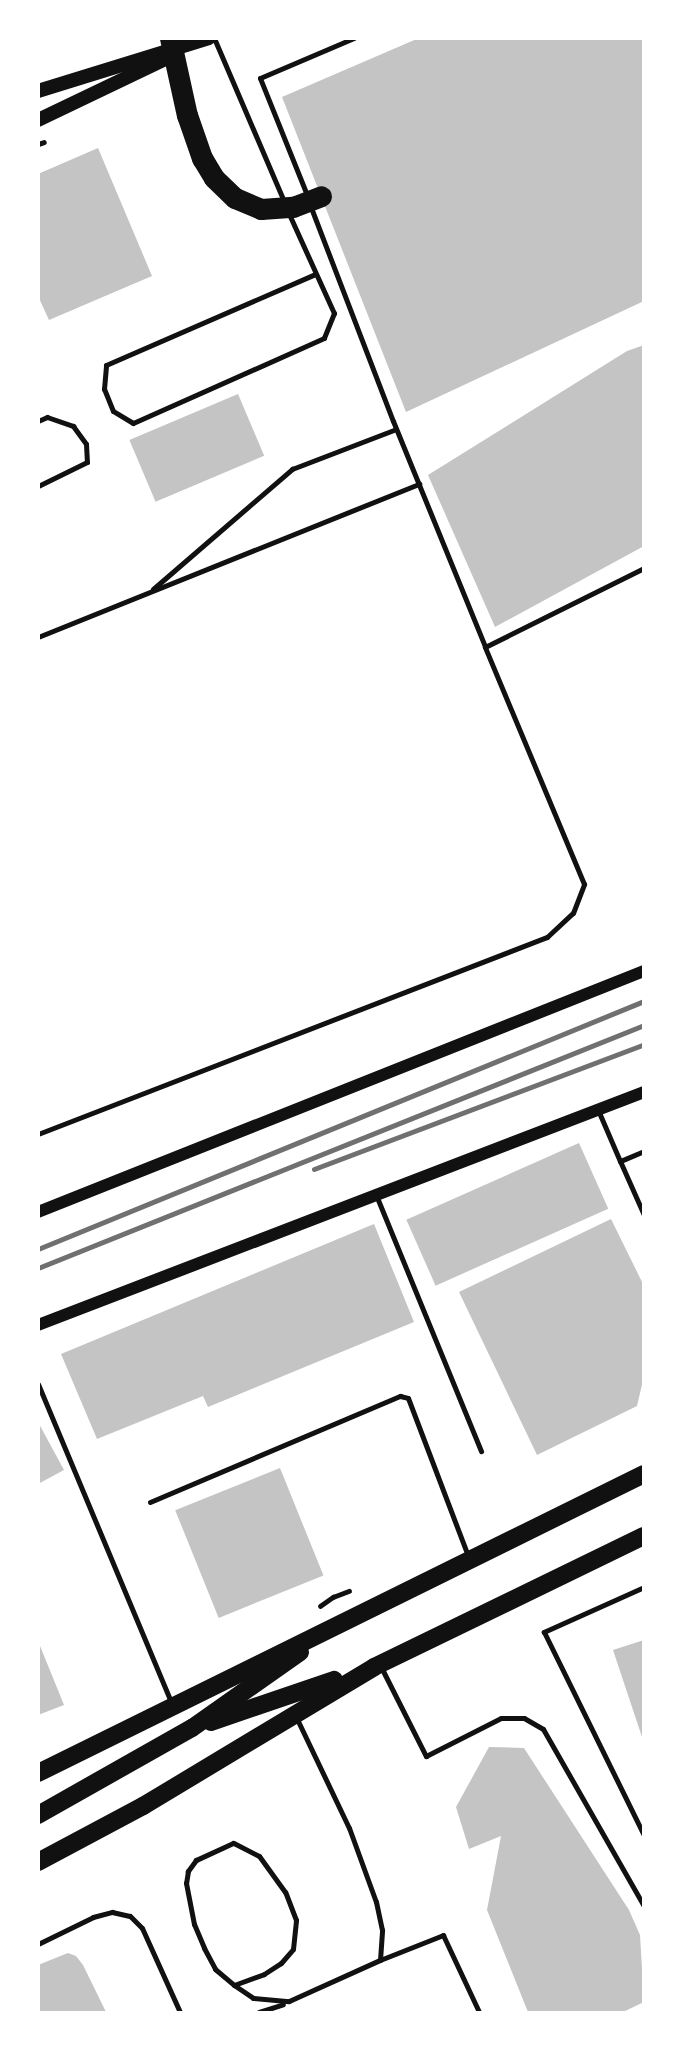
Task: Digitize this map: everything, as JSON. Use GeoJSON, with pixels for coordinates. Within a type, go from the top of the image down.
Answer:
{"type":"FeatureCollection","features":[{"type":"Feature","properties":{"kind":"highway"},"geometry":{"type":"LineString","coordinates":[[170,38],[187,115],[202,158],[214,178],[235,198],[261,209],[293,207],[321,196]]}},
{"type":"Feature","properties":{"kind":"main road"},"geometry":{"type":"LineString","coordinates":[[38,120],[160,62],[197,38]]}},
{"type":"Feature","properties":{"kind":"main road"},"geometry":{"type":"LineString","coordinates":[[38,91],[211,38]]}},
{"type":"Feature","properties":{"kind":"main road"},"geometry":{"type":"LineString","coordinates":[[38,1773],[643,1474]]}},
{"type":"Feature","properties":{"kind":"main road"},"geometry":{"type":"LineString","coordinates":[[38,1862],[143,1806],[293,1713],[377,1665],[643,1536]]}},
{"type":"Feature","properties":{"kind":"main road"},"geometry":{"type":"LineString","coordinates":[[38,1815],[192,1728],[346,1619]]}},
{"type":"Feature","properties":{"kind":"main road"},"geometry":{"type":"LineString","coordinates":[[192,1728],[377,1665]]}},
{"type":"Feature","properties":{"kind":"street"},"geometry":{"type":"LineString","coordinates":[[38,1213],[643,971]]}},
{"type":"Feature","properties":{"kind":"street"},"geometry":{"type":"LineString","coordinates":[[38,1325],[643,1092]]}},
{"type":"Feature","properties":{"kind":"lane"},"geometry":{"type":"LineString","coordinates":[[211,38],[334,313],[324,338],[133,423],[113,411],[104,389],[106,365],[315,274]]}},
{"type":"Feature","properties":{"kind":"lane"},"geometry":{"type":"LineString","coordinates":[[38,1134],[547,937],[573,913],[583,884],[396,429],[260,78],[354,38]]}},
{"type":"Feature","properties":{"kind":"lane"},"geometry":{"type":"LineString","coordinates":[[38,421],[47,417],[73,426],[86,444],[87,462],[38,486]]}},
{"type":"Feature","properties":{"kind":"lane"},"geometry":{"type":"LineString","coordinates":[[148,593],[292,469],[396,429]]}},
{"type":"Feature","properties":{"kind":"lane"},"geometry":{"type":"LineString","coordinates":[[38,637],[419,484]]}},
{"type":"Feature","properties":{"kind":"lane"},"geometry":{"type":"LineString","coordinates":[[485,647],[643,568]]}},
{"type":"Feature","properties":{"kind":"lane"},"geometry":{"type":"LineString","coordinates":[[598,1110],[643,1215]]}},
{"type":"Feature","properties":{"kind":"lane"},"geometry":{"type":"LineString","coordinates":[[620,1161],[643,1151]]}},
{"type":"Feature","properties":{"kind":"lane"},"geometry":{"type":"LineString","coordinates":[[376,1195],[481,1451]]}},
{"type":"Feature","properties":{"kind":"lane"},"geometry":{"type":"LineString","coordinates":[[38,1384],[172,1705]]}},
{"type":"Feature","properties":{"kind":"lane"},"geometry":{"type":"LineString","coordinates":[[150,1502],[400,1396],[408,1398],[470,1559]]}},
{"type":"Feature","properties":{"kind":"lane"},"geometry":{"type":"LineString","coordinates":[[643,1587],[544,1632],[643,1835]]}},
{"type":"Feature","properties":{"kind":"lane"},"geometry":{"type":"LineString","coordinates":[[377,1665],[426,1756],[501,1718],[524,1718],[543,1729],[643,1906]]}},
{"type":"Feature","properties":{"kind":"lane"},"geometry":{"type":"LineString","coordinates":[[293,1713],[349,1828],[376,1902],[382,1930],[380,1960]]}},
{"type":"Feature","properties":{"kind":"lane"},"geometry":{"type":"LineString","coordinates":[[234,1985],[264,1974],[281,1963],[293,1949],[296,1920],[285,1892],[259,1856],[233,1843],[196,1860],[188,1871],[186,1883],[194,1924],[215,1969],[234,1985],[253,1998],[289,2001]]}},
{"type":"Feature","properties":{"kind":"lane"},"geometry":{"type":"LineString","coordinates":[[38,1944],[93,1917],[112,1912],[130,1916],[142,1928],[180,2012]]}},
{"type":"Feature","properties":{"kind":"lane"},"geometry":{"type":"LineString","coordinates":[[259,2012],[443,1935],[479,2012]]}},
{"type":"Feature","properties":{"kind":"building"},"geometry":{"type":"Polygon","coordinates":[[[419,38],[644,38],[644,301],[406,412],[282,97],[419,38]]]}},
{"type":"Feature","properties":{"kind":"building"},"geometry":{"type":"Polygon","coordinates":[[[98,148],[152,276],[49,320],[38,296],[38,174],[98,148]]]}},
{"type":"Feature","properties":{"kind":"building"},"geometry":{"type":"Polygon","coordinates":[[[644,345],[644,546],[495,627],[428,475],[627,351],[644,345]]]}},
{"type":"Feature","properties":{"kind":"building"},"geometry":{"type":"Polygon","coordinates":[[[238,394],[264,456],[156,502],[129,440],[238,394]]]}},
{"type":"Feature","properties":{"kind":"building"},"geometry":{"type":"Polygon","coordinates":[[[579,1143],[608,1209],[436,1286],[406,1220],[579,1143]]]}},
{"type":"Feature","properties":{"kind":"building"},"geometry":{"type":"Polygon","coordinates":[[[611,1219],[644,1286],[644,1376],[637,1406],[537,1455],[459,1292],[611,1219]]]}},
{"type":"Feature","properties":{"kind":"building"},"geometry":{"type":"Polygon","coordinates":[[[374,1224],[414,1322],[208,1407],[203,1396],[97,1439],[61,1354],[374,1224]]]}},
{"type":"Feature","properties":{"kind":"building"},"geometry":{"type":"Polygon","coordinates":[[[38,1422],[64,1470],[38,1484],[38,1422]]]}},
{"type":"Feature","properties":{"kind":"building"},"geometry":{"type":"Polygon","coordinates":[[[280,1468],[323,1576],[219,1618],[175,1510],[280,1468]]]}},
{"type":"Feature","properties":{"kind":"building"},"geometry":{"type":"Polygon","coordinates":[[[644,1640],[644,1740],[643,1740],[613,1650],[644,1640]]]}},
{"type":"Feature","properties":{"kind":"building"},"geometry":{"type":"Polygon","coordinates":[[[38,1641],[64,1705],[38,1715],[38,1641]]]}},
{"type":"Feature","properties":{"kind":"building"},"geometry":{"type":"Polygon","coordinates":[[[489,1747],[524,1748],[629,1910],[640,1935],[644,2002],[623,2012],[528,2012],[487,1910],[501,1836],[469,1849],[456,1807],[489,1747]]]}},
{"type":"Feature","properties":{"kind":"building"},"geometry":{"type":"Polygon","coordinates":[[[68,1953],[76,1956],[83,1965],[106,2012],[38,2012],[38,1965],[68,1953]]]}},
{"type":"Feature","properties":{"kind":"railway"},"geometry":{"type":"LineString","coordinates":[[38,1249],[644,1001]]}},
{"type":"Feature","properties":{"kind":"railway"},"geometry":{"type":"LineString","coordinates":[[38,1268],[644,1025]]}},
{"type":"Feature","properties":{"kind":"railway"},"geometry":{"type":"LineString","coordinates":[[314,1169],[644,1044]]}}]}
